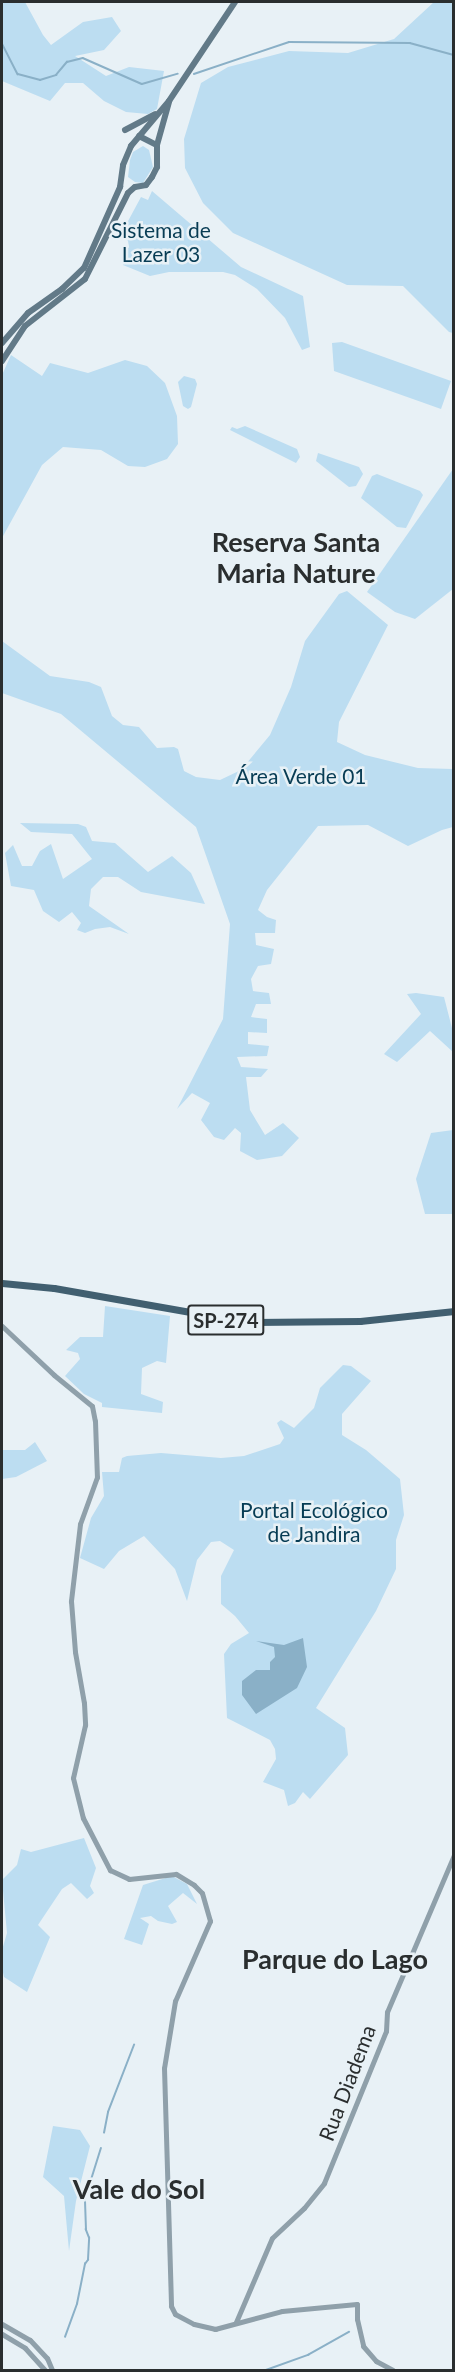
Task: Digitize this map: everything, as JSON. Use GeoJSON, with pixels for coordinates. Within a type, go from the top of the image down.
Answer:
{"type":"FeatureCollection","features":[{"type":"Feature","properties":{"kind":"main road"},"geometry":{"type":"LineString","coordinates":[[2,343],[28,313],[62,289],[84,268],[123,179],[126,156],[169,101],[235,2]]}},
{"type":"Feature","properties":{"kind":"main road"},"geometry":{"type":"LineString","coordinates":[[2,361],[25,326],[85,279],[123,201],[135,187],[146,185],[158,167],[156,145],[169,101]]}},
{"type":"Feature","properties":{"kind":"main road"},"geometry":{"type":"LineString","coordinates":[[125,130],[158,113]]}},
{"type":"Feature","properties":{"kind":"main road"},"geometry":{"type":"LineString","coordinates":[[140,136],[156,145]]}},
{"type":"Feature","properties":{"kind":"main road"},"geometry":{"type":"LineString","coordinates":[[123,179],[135,187]]}},
{"type":"Feature","properties":{"kind":"main road","name":"SP-274"},"geometry":{"type":"LineString","coordinates":[[2,1283],[54,1287],[247,1322],[360,1321],[453,1311]]}},
{"type":"Feature","properties":{"kind":"street"},"geometry":{"type":"LineString","coordinates":[[2,1326],[92,1406],[95,1421],[97,1478],[80,1524],[71,1601],[85,1725],[73,1770],[76,1798],[102,1860],[110,1870],[129,1879],[176,1874],[202,1893],[210,1921],[175,2001],[164,2068],[168,2299],[176,2314],[200,2327],[215,2329],[282,2311],[357,2304],[357,2319],[363,2346],[376,2361],[393,2370]]}},
{"type":"Feature","properties":{"kind":"street","name":"Rua Diadema"},"geometry":{"type":"LineString","coordinates":[[236,2322],[272,2238],[303,2208],[324,2183],[337,2156],[386,2031],[387,2012],[453,1855]]}},
{"type":"Feature","properties":{"kind":"street"},"geometry":{"type":"LineString","coordinates":[[2,2324],[30,2340],[47,2358],[52,2370]]}},
{"type":"Feature","properties":{"kind":"street"},"geometry":{"type":"LineString","coordinates":[[10,2339],[16,2332]]}},
{"type":"Feature","properties":{"kind":"street"},"geometry":{"type":"LineString","coordinates":[[2,2334],[25,2348],[45,2370]]}},
{"type":"Feature","properties":{"kind":"street"},"geometry":{"type":"LineString","coordinates":[[25,2348],[30,2340]]}},
{"type":"Feature","properties":{"kind":"green space"},"geometry":{"type":"Polygon","coordinates":[[[2,2],[25,2],[51,45],[83,22],[112,17],[121,31],[104,50],[75,56],[106,76],[129,67],[164,71],[157,109],[148,114],[126,112],[104,101],[83,83],[65,83],[50,101],[2,81],[2,2]]]}},
{"type":"Feature","properties":{"kind":"green space"},"geometry":{"type":"Polygon","coordinates":[[[434,2],[453,2],[453,333],[449,332],[403,286],[347,285],[233,233],[203,203],[185,168],[184,139],[201,83],[228,67],[289,51],[348,53],[394,39],[434,2]]]}},
{"type":"Feature","properties":{"kind":"green space"},"geometry":{"type":"Polygon","coordinates":[[[143,146],[149,150],[153,167],[143,183],[135,182],[128,177],[133,152],[143,146]]]}},
{"type":"Feature","properties":{"kind":"green space","name":"Sistema de Lazer 03"},"geometry":{"type":"Polygon","coordinates":[[[152,191],[241,267],[303,296],[310,347],[302,350],[285,318],[257,289],[235,275],[223,272],[169,272],[150,276],[123,265],[122,256],[129,247],[128,241],[120,236],[141,197],[148,200],[152,191]]]}},
{"type":"Feature","properties":{"kind":"green space"},"geometry":{"type":"Polygon","coordinates":[[[342,342],[451,381],[441,409],[334,371],[332,343],[342,342]]]}},
{"type":"Feature","properties":{"kind":"green space"},"geometry":{"type":"Polygon","coordinates":[[[11,355],[42,376],[50,363],[88,373],[125,360],[147,366],[165,383],[177,416],[178,444],[167,459],[145,467],[128,466],[101,450],[63,447],[42,465],[2,538],[2,375],[11,355]]]}},
{"type":"Feature","properties":{"kind":"green space"},"geometry":{"type":"Polygon","coordinates":[[[184,376],[195,379],[197,384],[191,407],[188,409],[183,406],[178,382],[184,376]]]}},
{"type":"Feature","properties":{"kind":"green space"},"geometry":{"type":"Polygon","coordinates":[[[245,426],[297,449],[300,457],[296,463],[230,430],[232,427],[237,429],[245,426]]]}},
{"type":"Feature","properties":{"kind":"green space"},"geometry":{"type":"Polygon","coordinates":[[[318,453],[359,467],[363,474],[356,486],[349,487],[316,461],[318,453]]]}},
{"type":"Feature","properties":{"kind":"green space"},"geometry":{"type":"Polygon","coordinates":[[[453,469],[453,589],[415,619],[395,612],[367,592],[453,469]]]}},
{"type":"Feature","properties":{"kind":"green space"},"geometry":{"type":"Polygon","coordinates":[[[377,474],[420,491],[423,495],[406,528],[397,527],[361,498],[372,476],[377,474]]]}},
{"type":"Feature","properties":{"kind":"green space","name":"Área Verde 01"},"geometry":{"type":"Polygon","coordinates":[[[347,591],[388,625],[339,722],[337,742],[365,755],[418,768],[453,769],[453,827],[408,846],[368,825],[318,826],[267,890],[258,910],[276,920],[275,933],[255,933],[256,945],[274,949],[271,964],[258,966],[251,979],[253,991],[269,993],[271,1004],[256,1004],[251,1017],[267,1019],[267,1033],[248,1032],[248,1044],[269,1046],[267,1056],[237,1057],[241,1067],[268,1069],[261,1077],[246,1077],[250,1110],[265,1135],[283,1123],[299,1138],[282,1156],[257,1160],[240,1151],[241,1133],[235,1128],[224,1140],[214,1137],[201,1120],[210,1103],[192,1093],[177,1109],[223,1019],[230,924],[196,827],[61,714],[2,693],[2,641],[50,676],[89,682],[101,687],[112,716],[123,725],[139,727],[157,748],[174,747],[178,749],[184,771],[196,777],[220,780],[241,770],[270,735],[291,687],[305,641],[339,594],[347,591]]]}},
{"type":"Feature","properties":{"kind":"green space"},"geometry":{"type":"Polygon","coordinates":[[[20,823],[78,824],[86,827],[92,841],[115,843],[148,872],[172,856],[191,873],[205,904],[141,892],[118,877],[103,877],[91,889],[89,906],[129,934],[110,927],[85,933],[77,930],[81,923],[72,912],[59,922],[43,911],[34,890],[11,886],[5,853],[13,845],[22,866],[32,866],[40,851],[51,844],[63,879],[92,859],[72,834],[31,832],[20,823]]]}},
{"type":"Feature","properties":{"kind":"green space"},"geometry":{"type":"Polygon","coordinates":[[[407,994],[444,997],[453,1032],[453,1052],[430,1031],[397,1062],[384,1054],[421,1014],[407,994]]]}},
{"type":"Feature","properties":{"kind":"green space"},"geometry":{"type":"Polygon","coordinates":[[[453,1130],[453,1214],[425,1214],[416,1179],[431,1133],[453,1130]]]}},
{"type":"Feature","properties":{"kind":"green space"},"geometry":{"type":"Polygon","coordinates":[[[105,1306],[170,1316],[166,1363],[157,1361],[142,1368],[141,1394],[163,1402],[162,1413],[102,1407],[102,1403],[84,1394],[65,1376],[80,1359],[78,1353],[66,1350],[80,1337],[103,1337],[105,1306]]]}},
{"type":"Feature","properties":{"kind":"green space","name":"Portal Ecológico de Jandira"},"geometry":{"type":"Polygon","coordinates":[[[343,1365],[351,1366],[371,1381],[342,1414],[342,1435],[366,1450],[400,1479],[404,1515],[396,1540],[396,1569],[376,1611],[316,1708],[345,1728],[348,1755],[310,1799],[303,1792],[295,1803],[288,1806],[284,1790],[263,1782],[276,1759],[275,1749],[270,1740],[227,1718],[224,1654],[231,1644],[249,1633],[221,1604],[221,1576],[234,1550],[220,1541],[211,1542],[197,1560],[187,1601],[175,1569],[144,1536],[119,1551],[104,1569],[80,1558],[91,1518],[104,1496],[102,1472],[119,1472],[122,1458],[127,1456],[161,1453],[221,1458],[244,1456],[280,1444],[284,1438],[277,1423],[281,1420],[294,1428],[314,1408],[320,1388],[343,1365]]]}},
{"type":"Feature","properties":{"kind":"green space"},"geometry":{"type":"Polygon","coordinates":[[[35,1442],[47,1461],[16,1477],[2,1479],[2,1450],[25,1450],[35,1442]]]}},
{"type":"Feature","properties":{"kind":"green space"},"geometry":{"type":"Polygon","coordinates":[[[84,1838],[96,1868],[90,1886],[94,1893],[87,1899],[71,1883],[62,1889],[38,1925],[50,1937],[27,1992],[4,1977],[2,1950],[7,1933],[2,1880],[17,1865],[21,1849],[31,1852],[84,1838]]]}},
{"type":"Feature","properties":{"kind":"green space"},"geometry":{"type":"Polygon","coordinates":[[[172,1876],[187,1884],[197,1904],[183,1893],[168,1906],[177,1922],[172,1924],[158,1921],[151,1916],[140,1918],[149,1924],[142,1945],[124,1939],[143,1885],[172,1876]]]}},
{"type":"Feature","properties":{"kind":"green space"},"geometry":{"type":"Polygon","coordinates":[[[53,2126],[80,2130],[90,2146],[76,2201],[69,2251],[64,2196],[43,2177],[53,2126]]]}},
{"type":"Feature","properties":{"kind":"shaded area"},"geometry":{"type":"Polygon","coordinates":[[[303,1638],[307,1667],[297,1688],[256,1714],[242,1695],[242,1681],[256,1670],[270,1670],[270,1662],[275,1657],[274,1647],[256,1641],[284,1645],[303,1638]]]}},
{"type":"Feature","properties":{"kind":"waterway"},"geometry":{"type":"LineString","coordinates":[[194,74],[289,42],[410,43],[454,55]]}},
{"type":"Feature","properties":{"kind":"waterway"},"geometry":{"type":"LineString","coordinates":[[2,43],[18,74],[40,80],[56,75],[67,62],[83,58],[142,84],[178,74]]}},
{"type":"Feature","properties":{"kind":"waterway"},"geometry":{"type":"LineString","coordinates":[[104,2133],[108,2112],[134,2045]]}},
{"type":"Feature","properties":{"kind":"waterway"},"geometry":{"type":"LineString","coordinates":[[65,2337],[77,2304],[85,2264],[88,2260],[89,2238],[86,2230],[85,2199],[101,2148]]}},
{"type":"Feature","properties":{"kind":"waterway"},"geometry":{"type":"LineString","coordinates":[[266,2370],[308,2355],[349,2332]]}},
{"type":"Feature","properties":{"kind":"district","name":"Reserva Santa Maria Nature"},"geometry":{"type":"Point","coordinates":[296,556]}},
{"type":"Feature","properties":{"kind":"district","name":"Parque do Lago"},"geometry":{"type":"Point","coordinates":[335,1959]}},
{"type":"Feature","properties":{"kind":"district","name":"Vale do Sol"},"geometry":{"type":"Point","coordinates":[139,2189]}}]}
